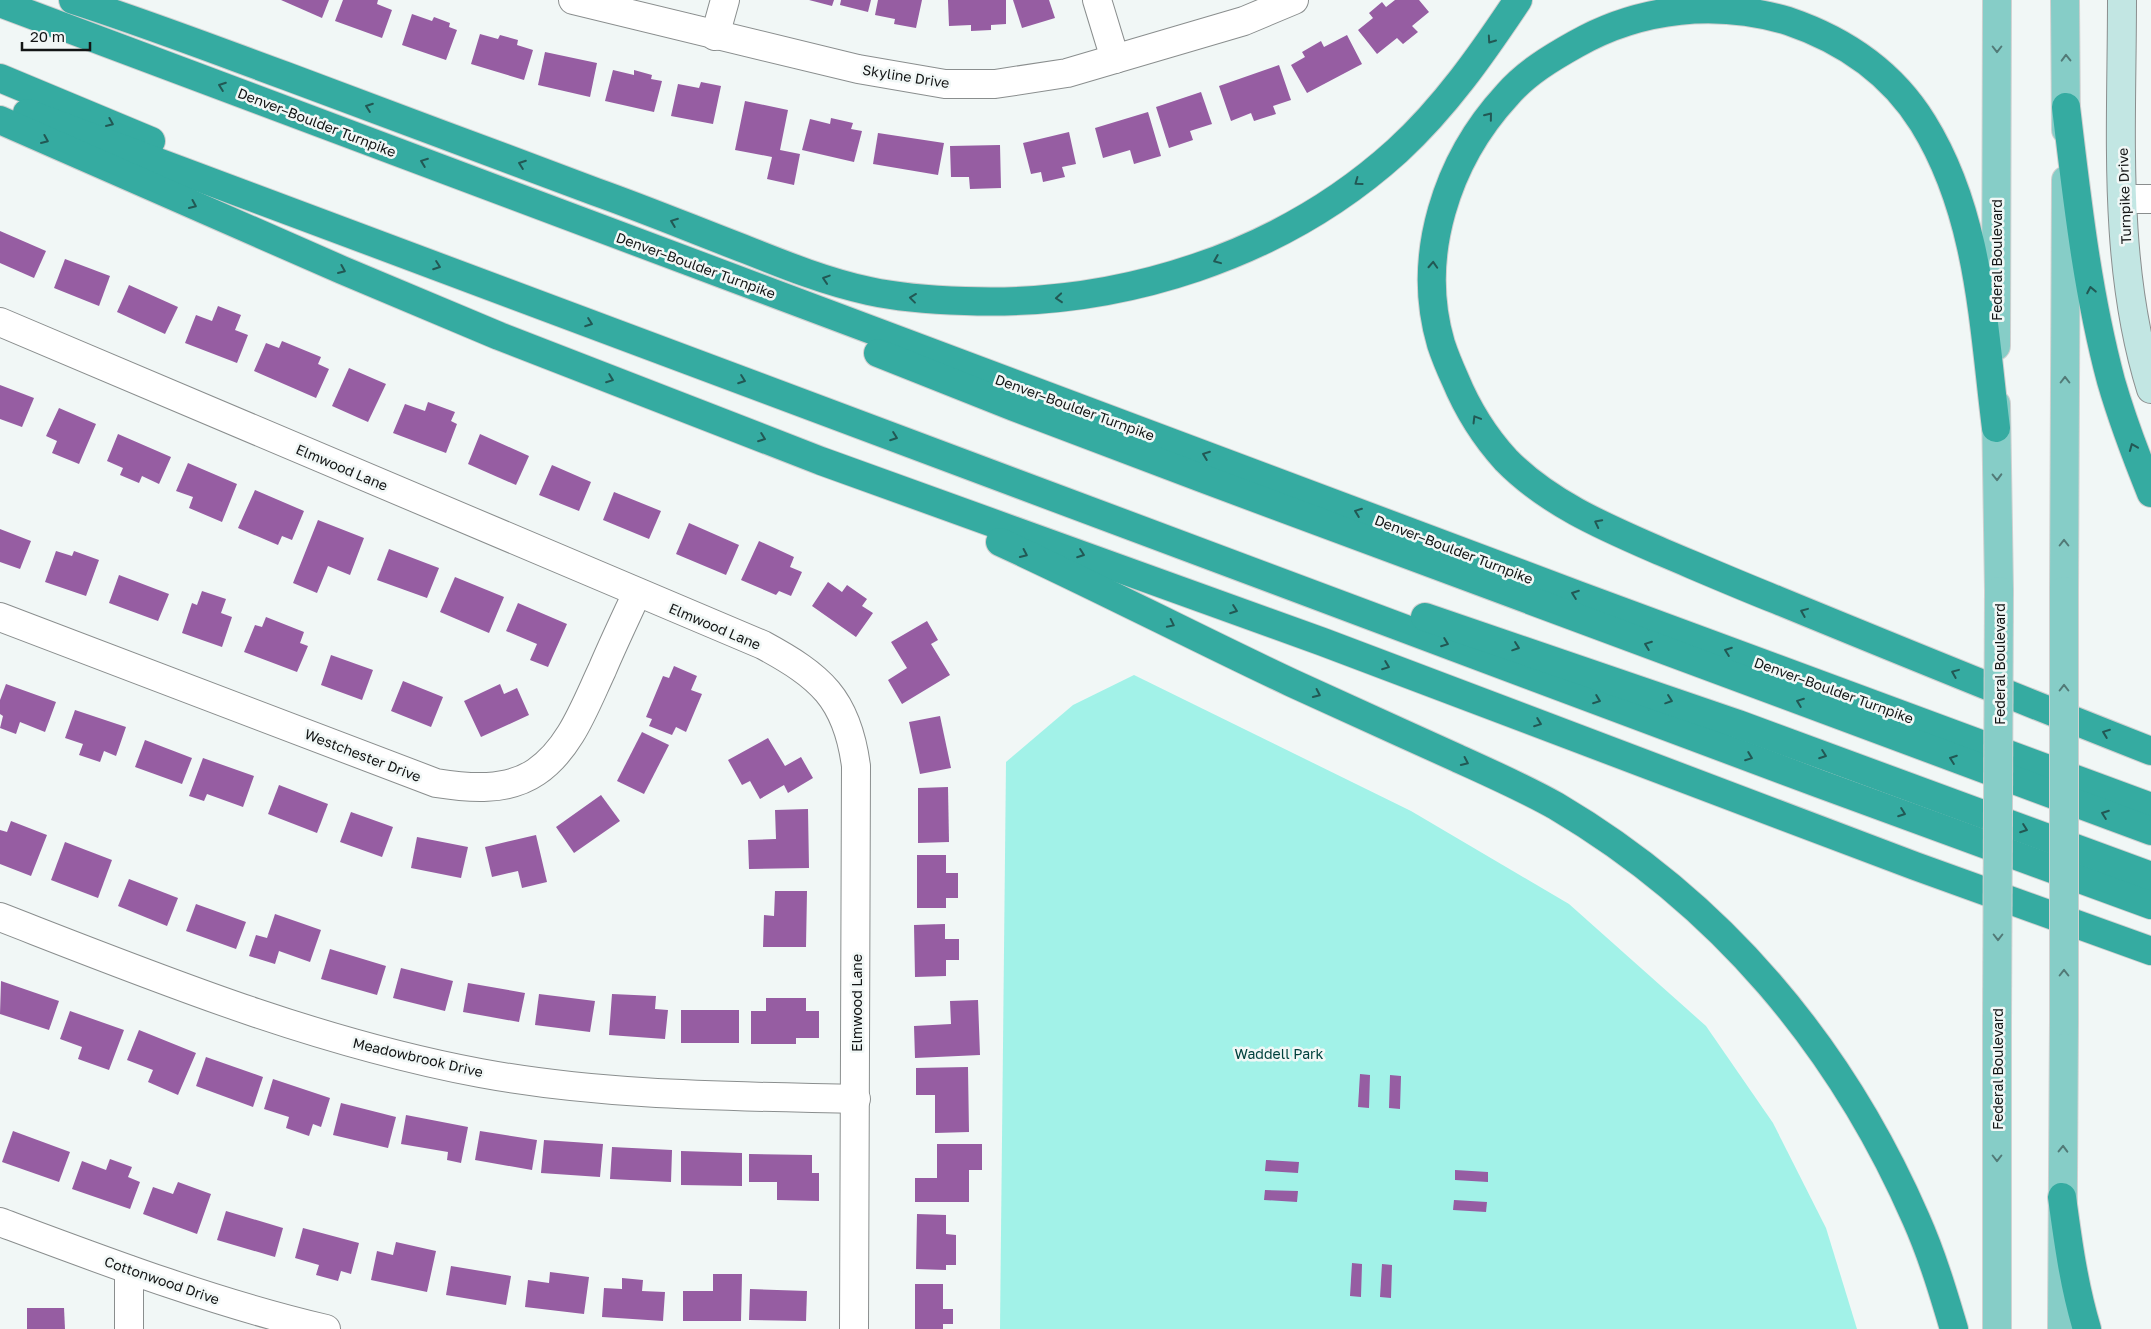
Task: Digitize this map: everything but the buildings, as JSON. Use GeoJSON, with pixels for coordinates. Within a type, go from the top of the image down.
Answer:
{"type":"FeatureCollection","features":[{"type":"Feature","properties":{"kind":"highway"},"geometry":{"type":"LineString","coordinates":[[73,0],[166,32],[821,277],[873,292],[987,302],[1075,296],[1147,283],[1186,272],[1224,257],[1301,220],[1369,174],[1432,116],[1464,78],[1518,0]]}},
{"type":"Feature","properties":{"kind":"highway","name":"Denver–Boulder Turnpike"},"geometry":{"type":"LineString","coordinates":[[0,3],[1578,595],[2151,807]]}},
{"type":"Feature","properties":{"kind":"highway"},"geometry":{"type":"LineString","coordinates":[[1996,428],[1972,246],[1956,187],[1923,122],[1895,86],[1870,64],[1841,43],[1811,29],[1776,17],[1729,9],[1694,8],[1661,11],[1628,20],[1596,32],[1549,58],[1520,81],[1478,130],[1463,155],[1448,189],[1434,242],[1432,283],[1436,322],[1446,358],[1464,399],[1493,445],[1518,472],[1553,499],[1634,540],[1991,688],[2151,751]]}},
{"type":"Feature","properties":{"kind":"highway"},"geometry":{"type":"LineString","coordinates":[[0,78],[117,126],[392,249]]}},
{"type":"Feature","properties":{"kind":"highway"},"geometry":{"type":"LineString","coordinates":[[0,103],[1811,780],[2151,905]]}},
{"type":"Feature","properties":{"kind":"highway"},"geometry":{"type":"LineString","coordinates":[[2066,106],[2081,233],[2099,333],[2130,440],[2151,492]]}},
{"type":"Feature","properties":{"kind":"highway"},"geometry":{"type":"LineString","coordinates":[[0,120],[246,229],[490,332],[821,460],[1323,642],[1915,866],[2151,951]]}},
{"type":"Feature","properties":{"kind":"highway"},"geometry":{"type":"LineString","coordinates":[[469,179],[779,312],[1014,407],[1897,738],[2151,831]]}},
{"type":"Feature","properties":{"kind":"highway"},"geometry":{"type":"LineString","coordinates":[[821,460],[1059,570],[1291,682],[1498,777],[1554,805],[1620,848],[1687,901],[1732,941],[1771,983],[1822,1050],[1864,1117],[1916,1218],[1936,1271],[1954,1329]]}},
{"type":"Feature","properties":{"kind":"highway"},"geometry":{"type":"LineString","coordinates":[[1153,534],[1503,642],[1840,761],[2151,876]]}},
{"type":"Feature","properties":{"kind":"highway"},"geometry":{"type":"LineString","coordinates":[[2062,1197],[2069,1247],[2087,1329]]}},
{"type":"Feature","properties":{"kind":"main road","name":"Federal Boulevard"},"geometry":{"type":"LineString","coordinates":[[1997,0],[1996,428],[1999,590],[1997,1329]]}},
{"type":"Feature","properties":{"kind":"main road"},"geometry":{"type":"LineString","coordinates":[[2062,1329],[2065,0]]}},
{"type":"Feature","properties":{"kind":"street","name":"Skyline Drive"},"geometry":{"type":"LineString","coordinates":[[573,0],[858,69],[945,84],[995,84],[1046,78],[1244,21],[1294,0]]}},
{"type":"Feature","properties":{"kind":"street"},"geometry":{"type":"LineString","coordinates":[[716,36],[725,0]]}},
{"type":"Feature","properties":{"kind":"street"},"geometry":{"type":"LineString","coordinates":[[1097,0],[1115,59]]}},
{"type":"Feature","properties":{"kind":"street","name":"Turnpike Drive"},"geometry":{"type":"LineString","coordinates":[[2122,0],[2122,199],[2124,241],[2130,294],[2141,355],[2151,389]]}},
{"type":"Feature","properties":{"kind":"street"},"geometry":{"type":"LineString","coordinates":[[2122,199],[2151,199]]}},
{"type":"Feature","properties":{"kind":"street","name":"Elmwood Lane"},"geometry":{"type":"LineString","coordinates":[[0,322],[762,645],[796,664],[826,689],[838,706],[848,727],[856,766],[854,1329]]}},
{"type":"Feature","properties":{"kind":"street","name":"Westchester Drive"},"geometry":{"type":"LineString","coordinates":[[0,616],[436,783],[460,787],[488,787],[513,782],[535,773],[558,754],[581,716],[637,593]]}},
{"type":"Feature","properties":{"kind":"street","name":"Meadowbrook Drive"},"geometry":{"type":"LineString","coordinates":[[0,917],[220,1001],[325,1035],[414,1059],[482,1073],[630,1092],[707,1096],[856,1099]]}},
{"type":"Feature","properties":{"kind":"street","name":"Cottonwood Drive"},"geometry":{"type":"LineString","coordinates":[[0,1222],[129,1270],[230,1303],[326,1329]]}},
{"type":"Feature","properties":{"kind":"street"},"geometry":{"type":"LineString","coordinates":[[129,1270],[129,1329]]}},
{"type":"Feature","properties":{"kind":"green space","name":"Waddell Park"},"geometry":{"type":"Polygon","coordinates":[[[1134,675],[1411,811],[1569,904],[1706,1026],[1773,1123],[1826,1228],[1857,1329],[1000,1329],[1006,762],[1073,705],[1134,675]]]}}]}
